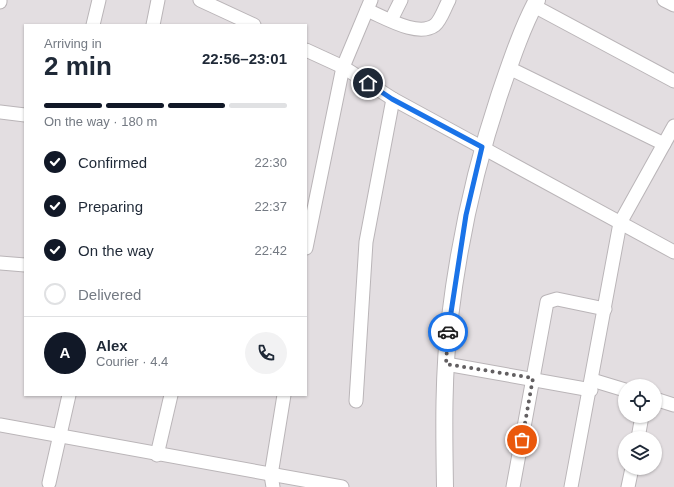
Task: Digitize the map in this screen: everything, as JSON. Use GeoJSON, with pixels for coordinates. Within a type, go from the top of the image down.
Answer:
{"type":"FeatureCollection","features":[{"type":"Feature","properties":{"kind":"street"},"geometry":{"type":"LineString","coordinates":[[93,24],[99,0]]}},
{"type":"Feature","properties":{"kind":"street"},"geometry":{"type":"LineString","coordinates":[[153,24],[158,0]]}},
{"type":"Feature","properties":{"kind":"street"},"geometry":{"type":"LineString","coordinates":[[200,0],[228,6],[253,24]]}},
{"type":"Feature","properties":{"kind":"street"},"geometry":{"type":"LineString","coordinates":[[391,20],[401,0]]}},
{"type":"Feature","properties":{"kind":"street"},"geometry":{"type":"LineString","coordinates":[[307,243],[343,67],[369,5],[391,20],[418,30],[428,28],[436,24],[449,0]]}},
{"type":"Feature","properties":{"kind":"street"},"geometry":{"type":"LineString","coordinates":[[664,0],[674,5]]}},
{"type":"Feature","properties":{"kind":"street"},"geometry":{"type":"LineString","coordinates":[[445,487],[446,364],[449,318],[464,222],[482,147],[509,68],[535,3],[674,81]]}},
{"type":"Feature","properties":{"kind":"street"},"geometry":{"type":"LineString","coordinates":[[307,50],[343,67],[392,99],[674,252]]}},
{"type":"Feature","properties":{"kind":"street"},"geometry":{"type":"LineString","coordinates":[[509,68],[664,144]]}},
{"type":"Feature","properties":{"kind":"street"},"geometry":{"type":"LineString","coordinates":[[356,400],[366,242],[392,99]]}},
{"type":"Feature","properties":{"kind":"street"},"geometry":{"type":"LineString","coordinates":[[0,112],[24,115]]}},
{"type":"Feature","properties":{"kind":"street"},"geometry":{"type":"LineString","coordinates":[[571,487],[620,223],[674,126]]}},
{"type":"Feature","properties":{"kind":"street"},"geometry":{"type":"LineString","coordinates":[[0,263],[24,265]]}},
{"type":"Feature","properties":{"kind":"street"},"geometry":{"type":"LineString","coordinates":[[514,487],[547,302],[557,299],[605,309]]}},
{"type":"Feature","properties":{"kind":"street"},"geometry":{"type":"LineString","coordinates":[[446,364],[533,378],[618,389]]}},
{"type":"Feature","properties":{"kind":"street"},"geometry":{"type":"LineString","coordinates":[[49,483],[69,396]]}},
{"type":"Feature","properties":{"kind":"street"},"geometry":{"type":"LineString","coordinates":[[157,455],[171,396]]}},
{"type":"Feature","properties":{"kind":"street"},"geometry":{"type":"LineString","coordinates":[[270,482],[284,396]]}},
{"type":"Feature","properties":{"kind":"street"},"geometry":{"type":"LineString","coordinates":[[662,401],[674,405]]}},
{"type":"Feature","properties":{"kind":"street"},"geometry":{"type":"LineString","coordinates":[[0,425],[157,455],[270,482],[342,487]]}},
{"type":"Feature","properties":{"kind":"street"},"geometry":{"type":"LineString","coordinates":[[628,487],[631,475]]}},
{"type":"Feature","properties":{"kind":"way so far"},"geometry":{"type":"LineString","coordinates":[[448,332],[446,364],[533,378],[522,440]]}},
{"type":"Feature","properties":{"kind":"route"},"geometry":{"type":"LineString","coordinates":[[368,83],[392,99],[482,147],[466,215],[448,332]]}}]}
